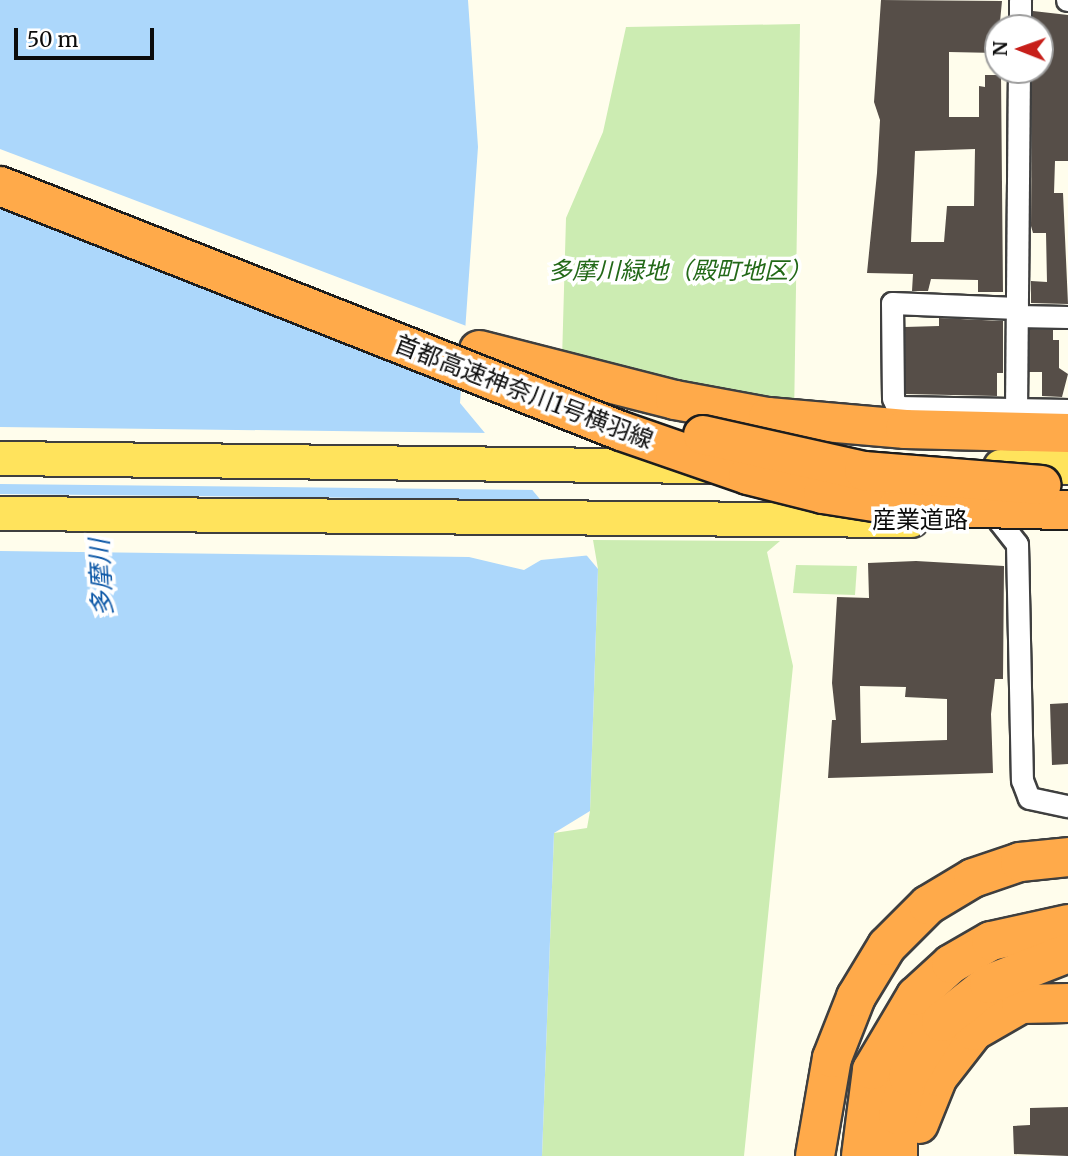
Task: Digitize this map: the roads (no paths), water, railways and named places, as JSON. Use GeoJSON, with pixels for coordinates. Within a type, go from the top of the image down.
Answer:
{"type":"FeatureCollection","features":[{"type":"Feature","properties":{"kind":"highway","name":"首都高速神奈川1号横羽線"},"geometry":{"type":"LineString","coordinates":[[0,162],[697,433],[779,461],[909,477],[1068,486]]}},
{"type":"Feature","properties":{"kind":"highway","name":"首都高速神奈川1号横羽線"},"geometry":{"type":"LineString","coordinates":[[0,186],[688,456],[786,486],[861,501],[941,509],[1068,510]]}},
{"type":"Feature","properties":{"kind":"highway"},"geometry":{"type":"LineString","coordinates":[[479,349],[663,397],[768,417],[905,429],[1068,433]]}},
{"type":"Feature","properties":{"kind":"highway"},"geometry":{"type":"LineString","coordinates":[[779,461],[851,461],[1068,446]]}},
{"type":"Feature","properties":{"kind":"highway"},"geometry":{"type":"LineString","coordinates":[[688,456],[754,486],[828,510],[956,533],[1068,535]]}},
{"type":"Feature","properties":{"kind":"highway"},"geometry":{"type":"LineString","coordinates":[[815,1156],[832,1058],[856,998],[887,946],[928,905],[973,878],[1020,862],[1068,857]]}},
{"type":"Feature","properties":{"kind":"highway"},"geometry":{"type":"LineString","coordinates":[[861,1156],[872,1070],[916,996],[951,964],[991,942],[1068,924]]}},
{"type":"Feature","properties":{"kind":"highway"},"geometry":{"type":"LineString","coordinates":[[898,1156],[905,1086],[941,1022],[989,984],[1068,953]]}},
{"type":"Feature","properties":{"kind":"highway"},"geometry":{"type":"LineString","coordinates":[[915,1156],[927,1099],[961,1044],[1004,1010],[1039,1001],[1068,1003]]}},
{"type":"Feature","properties":{"kind":"main road"},"geometry":{"type":"LineString","coordinates":[[0,458],[779,461],[1068,467]]}},
{"type":"Feature","properties":{"kind":"main road","name":"産業道路"},"geometry":{"type":"LineString","coordinates":[[0,513],[1068,521]]}},
{"type":"Feature","properties":{"kind":"street"},"geometry":{"type":"LineString","coordinates":[[1016,410],[1019,84]]}},
{"type":"Feature","properties":{"kind":"street"},"geometry":{"type":"LineString","coordinates":[[1068,317],[892,303],[893,398],[898,407],[1068,410]]}},
{"type":"Feature","properties":{"kind":"street"},"geometry":{"type":"LineString","coordinates":[[997,466],[999,521],[1017,544],[1022,780],[1029,798],[1068,806]]}},
{"type":"Feature","properties":{"kind":"water","name":"多摩川"},"geometry":{"type":"Polygon","coordinates":[[[0,0],[468,0],[478,147],[460,403],[598,569],[590,811],[554,833],[542,1156],[0,1156],[0,0]]]}},
{"type":"Feature","properties":{"kind":"park label","name":"多摩川緑地（殿町地区）"},"geometry":{"type":"Point","coordinates":[680,271]}}]}
